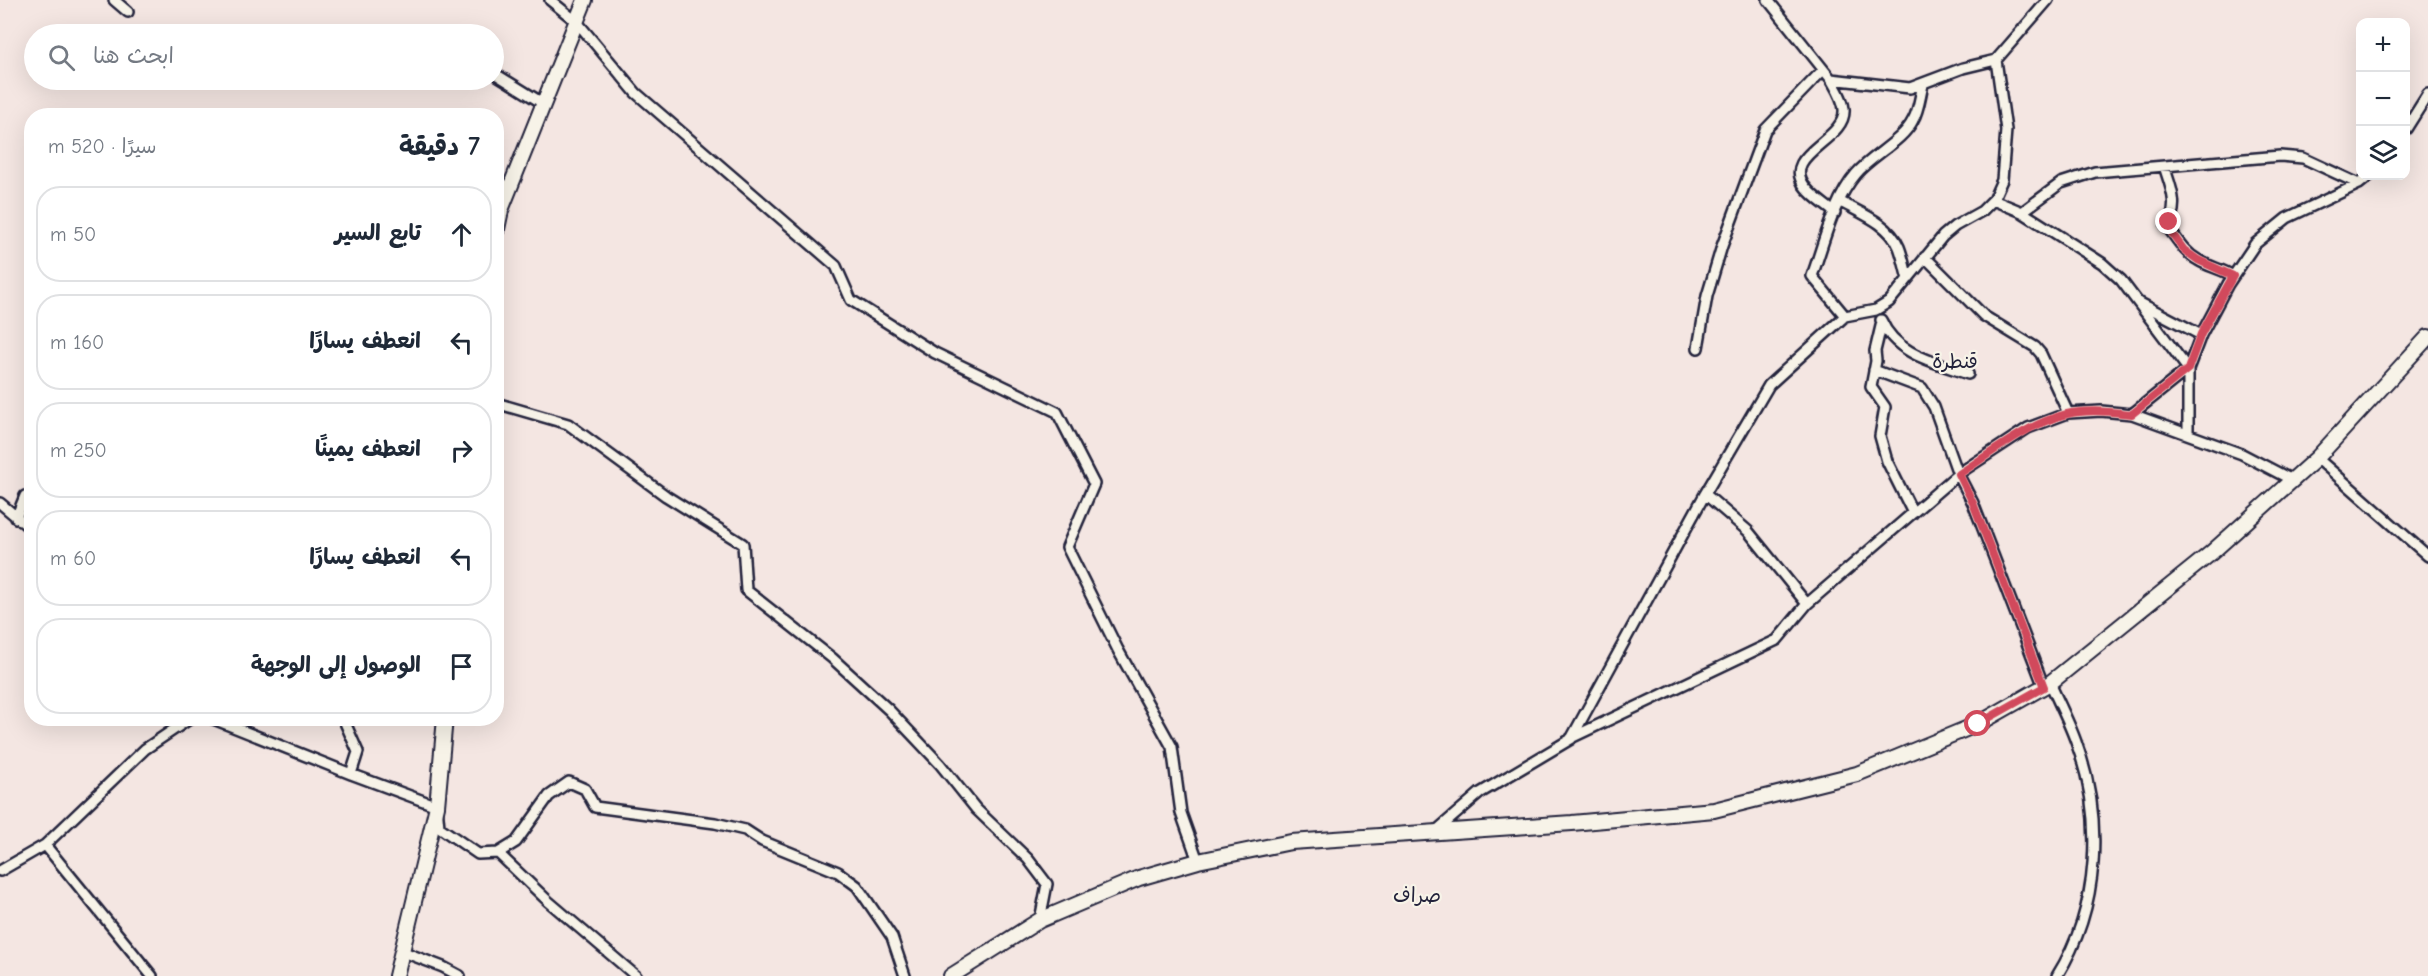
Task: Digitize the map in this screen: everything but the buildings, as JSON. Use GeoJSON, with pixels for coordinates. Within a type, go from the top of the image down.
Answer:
{"type":"FeatureCollection","features":[{"type":"Feature","properties":{"kind":"main road"},"geometry":{"type":"LineString","coordinates":[[504,202],[585,0]]}},
{"type":"Feature","properties":{"kind":"main road"},"geometry":{"type":"LineString","coordinates":[[951,976],[1040,920],[1139,878],[1198,861],[1291,842],[1434,833],[1714,810],[1857,774],[1978,724],[2047,685],[2211,553],[2294,481],[2426,342]]}},
{"type":"Feature","properties":{"kind":"main road"},"geometry":{"type":"LineString","coordinates":[[396,976],[400,951],[436,806],[444,726]]}},
{"type":"Feature","properties":{"kind":"street"},"geometry":{"type":"LineString","coordinates":[[114,0],[128,12]]}},
{"type":"Feature","properties":{"kind":"street"},"geometry":{"type":"LineString","coordinates":[[550,0],[577,22],[636,93],[836,266],[851,300],[935,353],[1057,412],[1094,484],[1067,547],[1118,650],[1172,747],[1181,813],[1198,861]]}},
{"type":"Feature","properties":{"kind":"street"},"geometry":{"type":"LineString","coordinates":[[1768,0],[1831,79],[1840,94],[1844,109],[1842,121],[1806,156],[1800,166],[1799,177],[1806,188],[1835,213]]}},
{"type":"Feature","properties":{"kind":"street"},"geometry":{"type":"LineString","coordinates":[[1831,79],[1910,88],[1963,68],[1996,60],[2048,0]]}},
{"type":"Feature","properties":{"kind":"street"},"geometry":{"type":"LineString","coordinates":[[1571,739],[1705,494],[1769,385],[1845,316],[1876,310],[1889,302],[1955,225],[1982,210],[1993,200],[2002,180],[2006,130],[1996,60]]}},
{"type":"Feature","properties":{"kind":"street"},"geometry":{"type":"LineString","coordinates":[[1698,348],[1707,296],[1722,246],[1765,130],[1823,70]]}},
{"type":"Feature","properties":{"kind":"street"},"geometry":{"type":"LineString","coordinates":[[504,79],[544,104]]}},
{"type":"Feature","properties":{"kind":"street"},"geometry":{"type":"LineString","coordinates":[[1845,316],[1812,276],[1839,201],[1855,175],[1879,151],[1906,132],[1914,119],[1923,84]]}},
{"type":"Feature","properties":{"kind":"street"},"geometry":{"type":"LineString","coordinates":[[2408,126],[2428,94]]}},
{"type":"Feature","properties":{"kind":"street"},"geometry":{"type":"LineString","coordinates":[[2022,212],[2061,183],[2095,172],[2280,156],[2303,158],[2359,184]]}},
{"type":"Feature","properties":{"kind":"street"},"geometry":{"type":"LineString","coordinates":[[2164,166],[2172,189],[2174,206],[2166,225],[2184,250],[2198,260],[2233,276]]}},
{"type":"Feature","properties":{"kind":"street"},"geometry":{"type":"LineString","coordinates":[[2188,434],[2188,369],[2201,334],[2233,276],[2255,244],[2287,218],[2364,180]]}},
{"type":"Feature","properties":{"kind":"street"},"geometry":{"type":"LineString","coordinates":[[1993,200],[2022,212],[2102,262],[2121,280],[2188,369]]}},
{"type":"Feature","properties":{"kind":"street"},"geometry":{"type":"LineString","coordinates":[[1839,201],[1883,226],[1892,235],[1899,248],[1908,279]]}},
{"type":"Feature","properties":{"kind":"street"},"geometry":{"type":"LineString","coordinates":[[1926,258],[1984,315],[2035,347],[2041,354],[2068,414]]}},
{"type":"Feature","properties":{"kind":"street"},"geometry":{"type":"LineString","coordinates":[[2138,302],[2201,334]]}},
{"type":"Feature","properties":{"kind":"street"},"geometry":{"type":"LineString","coordinates":[[1876,310],[1894,340],[1906,350],[1968,374]]}},
{"type":"Feature","properties":{"kind":"street"},"geometry":{"type":"LineString","coordinates":[[1882,322],[1875,351],[1876,361],[1871,387],[1885,407],[1880,436],[1885,453],[1898,487],[1913,513]]}},
{"type":"Feature","properties":{"kind":"street"},"geometry":{"type":"LineString","coordinates":[[2132,414],[2188,369]]}},
{"type":"Feature","properties":{"kind":"street"},"geometry":{"type":"LineString","coordinates":[[1874,370],[1922,388],[1934,407],[1959,474],[2047,685],[2076,742],[2087,781],[2095,837],[2092,874],[2084,918],[2071,954],[2058,976]]}},
{"type":"Feature","properties":{"kind":"street"},"geometry":{"type":"LineString","coordinates":[[504,406],[568,424],[666,496],[743,544],[746,590],[832,658],[889,710],[940,764],[976,809],[1028,859],[1047,884],[1040,920]]}},
{"type":"Feature","properties":{"kind":"street"},"geometry":{"type":"LineString","coordinates":[[1434,833],[1480,794],[1571,739],[1777,640],[1807,604],[1959,474],[2028,428],[2068,414],[2101,411],[2132,414],[2242,454],[2294,481]]}},
{"type":"Feature","properties":{"kind":"street"},"geometry":{"type":"LineString","coordinates":[[2317,458],[2428,555]]}},
{"type":"Feature","properties":{"kind":"street"},"geometry":{"type":"LineString","coordinates":[[1705,494],[1748,531],[1807,604]]}},
{"type":"Feature","properties":{"kind":"street"},"geometry":{"type":"LineString","coordinates":[[16,518],[24,498]]}},
{"type":"Feature","properties":{"kind":"street"},"geometry":{"type":"LineString","coordinates":[[0,503],[24,524]]}},
{"type":"Feature","properties":{"kind":"street"},"geometry":{"type":"LineString","coordinates":[[0,871],[45,845],[145,749],[179,726]]}},
{"type":"Feature","properties":{"kind":"street"},"geometry":{"type":"LineString","coordinates":[[231,726],[436,806],[440,827],[478,854],[498,853],[516,842],[549,796],[569,782],[585,789],[595,807],[705,821],[745,830],[762,842],[838,872],[857,886],[892,937],[905,976]]}},
{"type":"Feature","properties":{"kind":"street"},"geometry":{"type":"LineString","coordinates":[[347,726],[358,752],[351,774]]}},
{"type":"Feature","properties":{"kind":"street"},"geometry":{"type":"LineString","coordinates":[[45,845],[152,976]]}},
{"type":"Feature","properties":{"kind":"street"},"geometry":{"type":"LineString","coordinates":[[498,853],[548,900],[636,976]]}},
{"type":"Feature","properties":{"kind":"street"},"geometry":{"type":"LineString","coordinates":[[400,951],[460,976]]}},
{"type":"Feature","properties":{"kind":"district","name":"قنطرة"},"geometry":{"type":"Point","coordinates":[1955,361]}},
{"type":"Feature","properties":{"kind":"district","name":"صراف"},"geometry":{"type":"Point","coordinates":[1417,895]}},
{"type":"Feature","properties":{"kind":"route"},"geometry":{"type":"LineString","coordinates":[[1978,724],[2044,687],[1973,503],[1959,474],[2028,428],[2068,414],[2101,411],[2132,414],[2188,369],[2201,334],[2233,276],[2198,260],[2184,250],[2166,225],[2169,222]]}}]}
